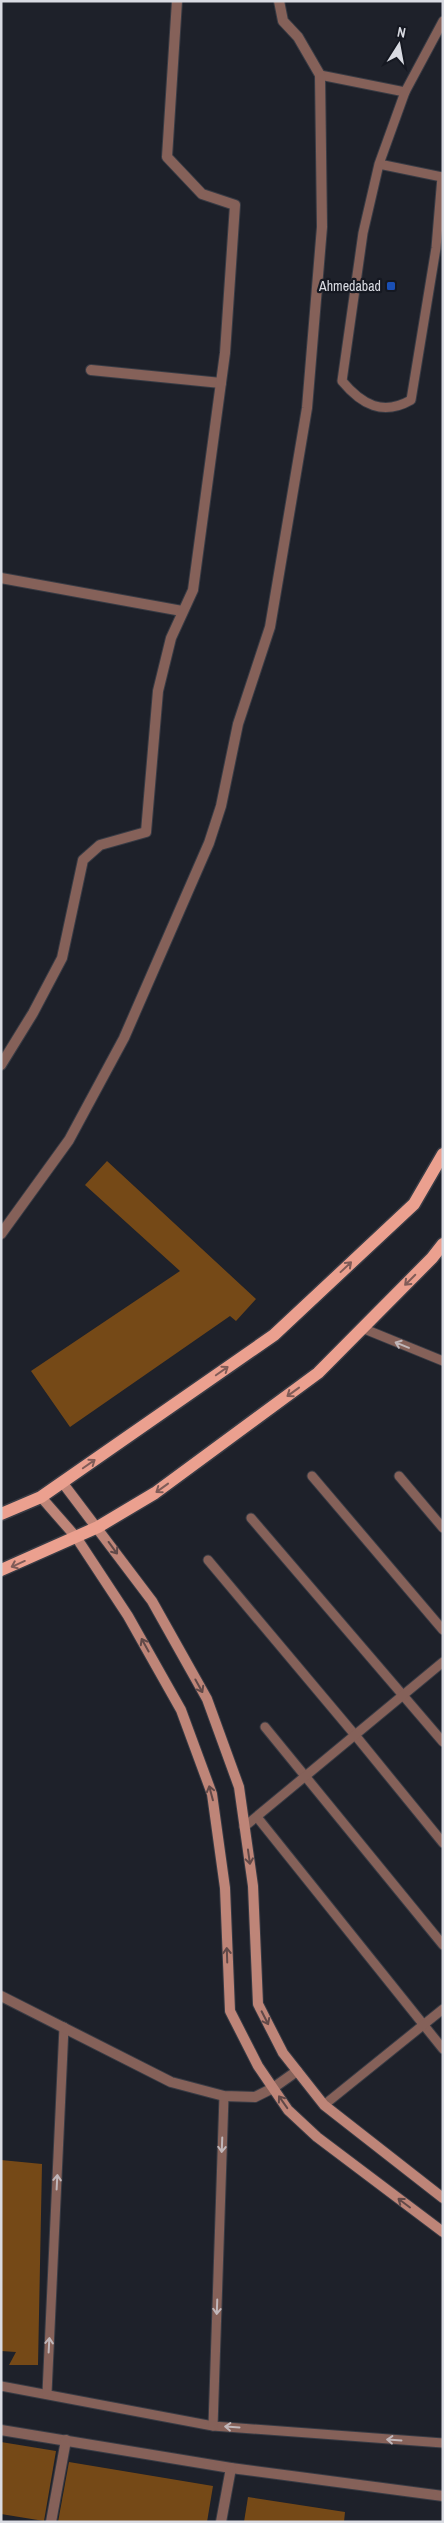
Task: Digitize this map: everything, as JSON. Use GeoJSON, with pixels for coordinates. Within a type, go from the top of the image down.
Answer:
{"type":"FeatureCollection","features":[{"type":"Feature","properties":{"kind":"main road"},"geometry":{"type":"LineString","coordinates":[[1,1514],[41,1497],[274,1335],[414,1204],[443,1154]]}},
{"type":"Feature","properties":{"kind":"main road"},"geometry":{"type":"LineString","coordinates":[[1,1570],[98,1527],[155,1493],[318,1373],[432,1258],[443,1244]]}},
{"type":"Feature","properties":{"kind":"main road"},"geometry":{"type":"LineString","coordinates":[[62,1482],[98,1527],[152,1601],[207,1699],[239,1787],[253,1886],[258,2004],[283,2053],[324,2106],[443,2198]]}},
{"type":"Feature","properties":{"kind":"main road"},"geometry":{"type":"LineString","coordinates":[[41,1497],[76,1538],[128,1616],[181,1710],[212,1794],[224,1888],[230,2011],[258,2066],[288,2110],[317,2137],[443,2232]]}},
{"type":"Feature","properties":{"kind":"street"},"geometry":{"type":"LineString","coordinates":[[1,1065],[33,1013],[62,958],[84,860],[100,844],[146,832],[158,691],[171,638],[182,611],[194,590],[221,383],[235,205],[202,194],[167,157],[177,1]]}},
{"type":"Feature","properties":{"kind":"street"},"geometry":{"type":"LineString","coordinates":[[1,1234],[69,1140],[124,1038],[209,842],[221,806],[238,724],[270,627],[307,408],[322,227],[320,76],[298,37],[283,21],[279,1]]}},
{"type":"Feature","properties":{"kind":"street"},"geometry":{"type":"LineString","coordinates":[[91,370],[221,383]]}},
{"type":"Feature","properties":{"kind":"street"},"geometry":{"type":"LineString","coordinates":[[1,578],[182,611]]}},
{"type":"Feature","properties":{"kind":"street"},"geometry":{"type":"LineString","coordinates":[[1,1996],[171,2082],[224,2096],[255,2097],[273,2088],[297,2071]]}},
{"type":"Feature","properties":{"kind":"street"},"geometry":{"type":"LineString","coordinates":[[1,2430],[231,2468],[443,2496]]}},
{"type":"Feature","properties":{"kind":"street"},"geometry":{"type":"LineString","coordinates":[[51,2522],[66,2440]]}},
{"type":"Feature","properties":{"kind":"street"},"geometry":{"type":"LineString","coordinates":[[221,2522],[231,2468]]}},
{"type":"Feature","properties":{"kind":"lane"},"geometry":{"type":"LineString","coordinates":[[380,164],[442,177],[436,248],[422,346],[411,400],[398,407],[382,408],[363,401],[342,381],[363,233],[380,164],[405,92],[443,21]]}},
{"type":"Feature","properties":{"kind":"lane"},"geometry":{"type":"LineString","coordinates":[[320,76],[405,92]]}},
{"type":"Feature","properties":{"kind":"lane"},"geometry":{"type":"LineString","coordinates":[[362,1328],[443,1361]]}},
{"type":"Feature","properties":{"kind":"lane"},"geometry":{"type":"LineString","coordinates":[[312,1476],[443,1630]]}},
{"type":"Feature","properties":{"kind":"lane"},"geometry":{"type":"LineString","coordinates":[[399,1476],[443,1528]]}},
{"type":"Feature","properties":{"kind":"lane"},"geometry":{"type":"LineString","coordinates":[[250,1518],[443,1742]]}},
{"type":"Feature","properties":{"kind":"lane"},"geometry":{"type":"LineString","coordinates":[[208,1560],[443,1843]]}},
{"type":"Feature","properties":{"kind":"lane"},"geometry":{"type":"LineString","coordinates":[[244,1827],[443,1662]]}},
{"type":"Feature","properties":{"kind":"lane"},"geometry":{"type":"LineString","coordinates":[[265,1727],[443,1944]]}},
{"type":"Feature","properties":{"kind":"lane"},"geometry":{"type":"LineString","coordinates":[[257,1817],[443,2049]]}},
{"type":"Feature","properties":{"kind":"lane"},"geometry":{"type":"LineString","coordinates":[[324,2106],[443,2009]]}},
{"type":"Feature","properties":{"kind":"lane"},"geometry":{"type":"LineString","coordinates":[[47,2393],[64,2027]]}},
{"type":"Feature","properties":{"kind":"lane"},"geometry":{"type":"LineString","coordinates":[[213,2426],[224,2096]]}},
{"type":"Feature","properties":{"kind":"lane"},"geometry":{"type":"LineString","coordinates":[[1,2386],[47,2393],[213,2426],[443,2443]]}},
{"type":"Feature","properties":{"kind":"building"},"geometry":{"type":"Polygon","coordinates":[[[107,1161],[256,1299],[236,1321],[230,1316],[70,1427],[31,1371],[180,1271],[85,1185],[107,1161]]]}},
{"type":"Feature","properties":{"kind":"building"},"geometry":{"type":"Polygon","coordinates":[[[1,2160],[42,2164],[38,2365],[9,2365],[16,2352],[1,2351],[1,2160]]]}},
{"type":"Feature","properties":{"kind":"building"},"geometry":{"type":"Polygon","coordinates":[[[1,2442],[56,2451],[44,2521],[1,2514],[1,2442]]]}},
{"type":"Feature","properties":{"kind":"building"},"geometry":{"type":"Polygon","coordinates":[[[69,2462],[213,2486],[207,2522],[58,2522],[69,2462]]]}},
{"type":"Feature","properties":{"kind":"building"},"geometry":{"type":"Polygon","coordinates":[[[248,2497],[345,2512],[344,2522],[244,2522],[248,2497]]]}},
{"type":"Feature","properties":{"kind":"place","name":"Ahmedabad"},"geometry":{"type":"Point","coordinates":[391,286]}}]}
